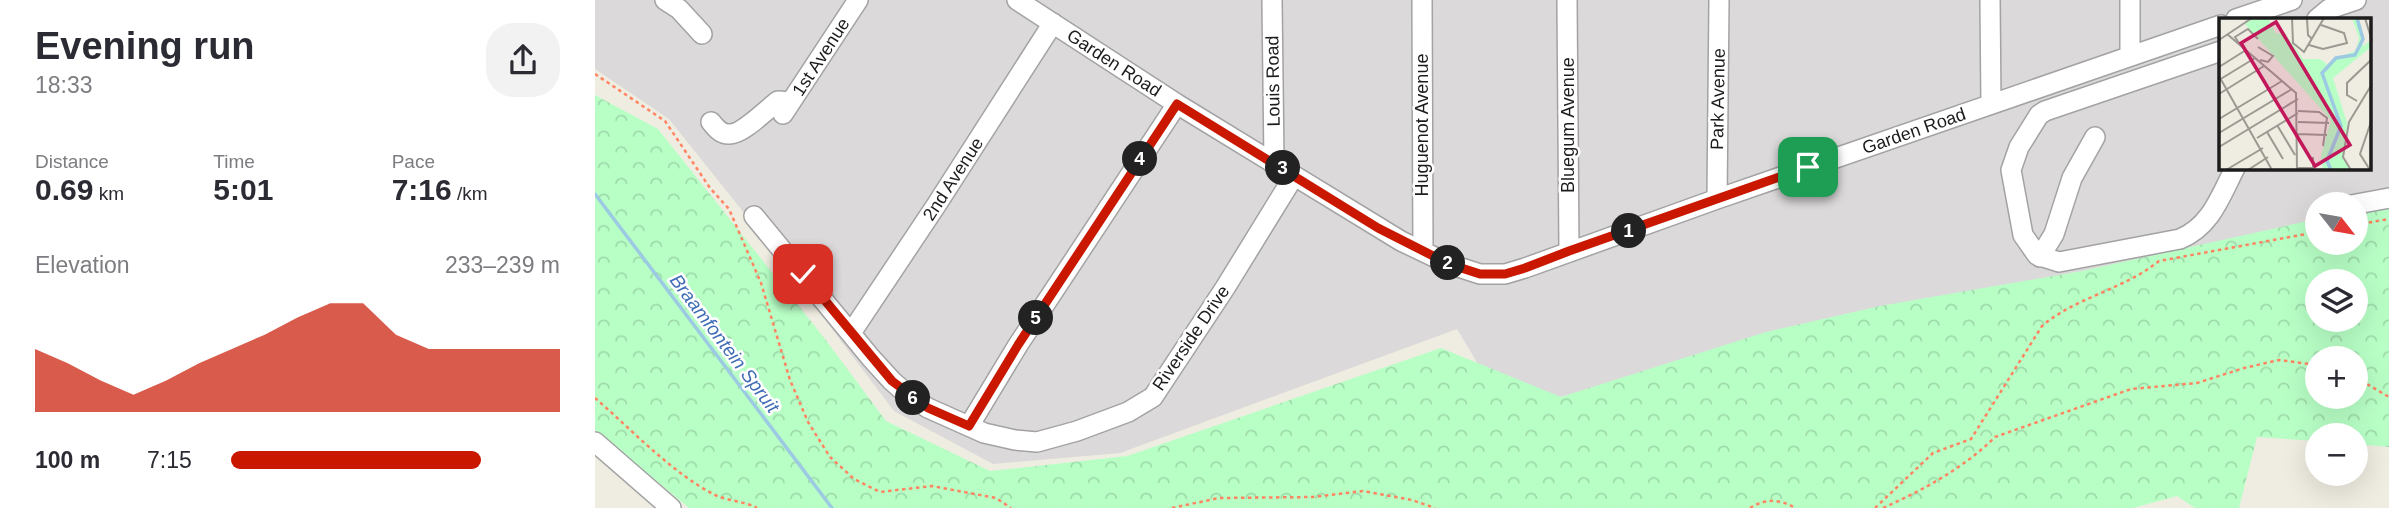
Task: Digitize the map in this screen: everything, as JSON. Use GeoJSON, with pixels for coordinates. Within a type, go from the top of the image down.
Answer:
{"type":"FeatureCollection","features":[{"type":"Feature","properties":{"kind":"street"},"geometry":{"type":"LineString","coordinates":[[665,0],[679,9],[702,34]]}},
{"type":"Feature","properties":{"kind":"street","name":"1st Avenue"},"geometry":{"type":"LineString","coordinates":[[711,122],[720,133],[730,134],[740,131],[778,101],[787,108],[858,0]]}},
{"type":"Feature","properties":{"kind":"street","name":"Garden Road"},"geometry":{"type":"LineString","coordinates":[[1017,0],[1177,104],[1378,228],[1467,270],[1493,275],[1525,268],[2219,25]]}},
{"type":"Feature","properties":{"kind":"street","name":"Louis Road"},"geometry":{"type":"LineString","coordinates":[[1272,0],[1274,162]]}},
{"type":"Feature","properties":{"kind":"street","name":"Huguenot Avenue"},"geometry":{"type":"LineString","coordinates":[[1422,0],[1423,251]]}},
{"type":"Feature","properties":{"kind":"street","name":"Bluegum Avenue"},"geometry":{"type":"LineString","coordinates":[[1567,0],[1569,251]]}},
{"type":"Feature","properties":{"kind":"street","name":"Park Avenue"},"geometry":{"type":"LineString","coordinates":[[1717,199],[1719,0]]}},
{"type":"Feature","properties":{"kind":"street"},"geometry":{"type":"LineString","coordinates":[[1990,0],[1991,104]]}},
{"type":"Feature","properties":{"kind":"street"},"geometry":{"type":"LineString","coordinates":[[2130,0],[2130,56]]}},
{"type":"Feature","properties":{"kind":"street"},"geometry":{"type":"LineString","coordinates":[[2318,18],[2329,9],[2356,0]]}},
{"type":"Feature","properties":{"kind":"street"},"geometry":{"type":"LineString","coordinates":[[2240,18],[2282,6]]}},
{"type":"Feature","properties":{"kind":"street","name":"2nd Avenue"},"geometry":{"type":"LineString","coordinates":[[851,333],[1053,23]]}},
{"type":"Feature","properties":{"kind":"street"},"geometry":{"type":"LineString","coordinates":[[2219,52],[2045,111],[2034,120],[2019,147],[2011,170],[2023,236],[2031,249],[2040,257],[2051,261],[2067,261],[2162,243],[2188,235],[2210,216],[2234,170]]}},
{"type":"Feature","properties":{"kind":"street"},"geometry":{"type":"LineString","coordinates":[[969,426],[1018,345],[1177,104]]}},
{"type":"Feature","properties":{"kind":"street"},"geometry":{"type":"LineString","coordinates":[[2040,257],[2054,234],[2072,178],[2095,137]]}},
{"type":"Feature","properties":{"kind":"street","name":"Riverside Drive"},"geometry":{"type":"LineString","coordinates":[[754,216],[892,381],[908,394],[928,408],[969,426],[1002,438],[1037,442],[1128,412],[1145,403],[1159,389],[1294,176]]}},
{"type":"Feature","properties":{"kind":"street"},"geometry":{"type":"LineString","coordinates":[[2368,202],[2389,198]]}},
{"type":"Feature","properties":{"kind":"street"},"geometry":{"type":"LineString","coordinates":[[595,442],[671,508]]}},
{"type":"Feature","properties":{"kind":"path"},"geometry":{"type":"LineString","coordinates":[[595,74],[665,121],[710,188],[729,209],[761,283],[790,380],[808,422],[830,457],[854,479],[880,492],[932,486],[996,498],[1011,508]]}},
{"type":"Feature","properties":{"kind":"path"},"geometry":{"type":"LineString","coordinates":[[2368,223],[2389,219]]}},
{"type":"Feature","properties":{"kind":"path"},"geometry":{"type":"LineString","coordinates":[[1875,508],[1933,453],[1971,439],[2042,326],[2056,314],[2141,276],[2159,261],[2305,234]]}},
{"type":"Feature","properties":{"kind":"path"},"geometry":{"type":"LineString","coordinates":[[1883,508],[1922,491],[1982,450],[1995,437],[2131,389],[2197,383],[2279,360],[2305,363]]}},
{"type":"Feature","properties":{"kind":"path"},"geometry":{"type":"LineString","coordinates":[[2368,385],[2389,397]]}},
{"type":"Feature","properties":{"kind":"path"},"geometry":{"type":"LineString","coordinates":[[595,398],[683,474],[717,496],[757,508]]}},
{"type":"Feature","properties":{"kind":"path"},"geometry":{"type":"LineString","coordinates":[[1172,508],[1219,498],[1313,497],[1363,491],[1412,500],[1435,508]]}},
{"type":"Feature","properties":{"kind":"path"},"geometry":{"type":"LineString","coordinates":[[1750,508],[1772,500],[1783,501],[1795,508]]}},
{"type":"Feature","properties":{"kind":"shaded area"},"geometry":{"type":"Polygon","coordinates":[[[595,0],[2389,0],[2389,215],[2368,209],[2368,192],[2305,192],[2305,234],[1505,409],[1457,329],[1120,453],[993,464],[894,411],[669,119],[595,69],[595,0]]]}},
{"type":"Feature","properties":{"kind":"green space"},"geometry":{"type":"Polygon","coordinates":[[[595,95],[658,129],[825,339],[886,421],[990,471],[1127,456],[1441,348],[1561,397],[1766,332],[1880,306],[2082,271],[2305,222],[2305,256],[2368,256],[2368,209],[2389,205],[2389,447],[2368,445],[2368,423],[2305,423],[2305,440],[2257,437],[2239,508],[2195,508],[2177,496],[2133,508],[689,508],[595,430],[595,95]]]}},
{"type":"Feature","properties":{"kind":"waterway","name":"Braamfontein Spruit"},"geometry":{"type":"LineString","coordinates":[[595,194],[832,508]]}},
{"type":"Feature","properties":{"kind":"route"},"geometry":{"type":"LineString","coordinates":[[803,274],[892,381],[928,408],[969,426],[1018,345],[1177,104],[1401,241],[1449,264],[1480,274],[1505,274],[1525,268],[1808,167]]}}]}
